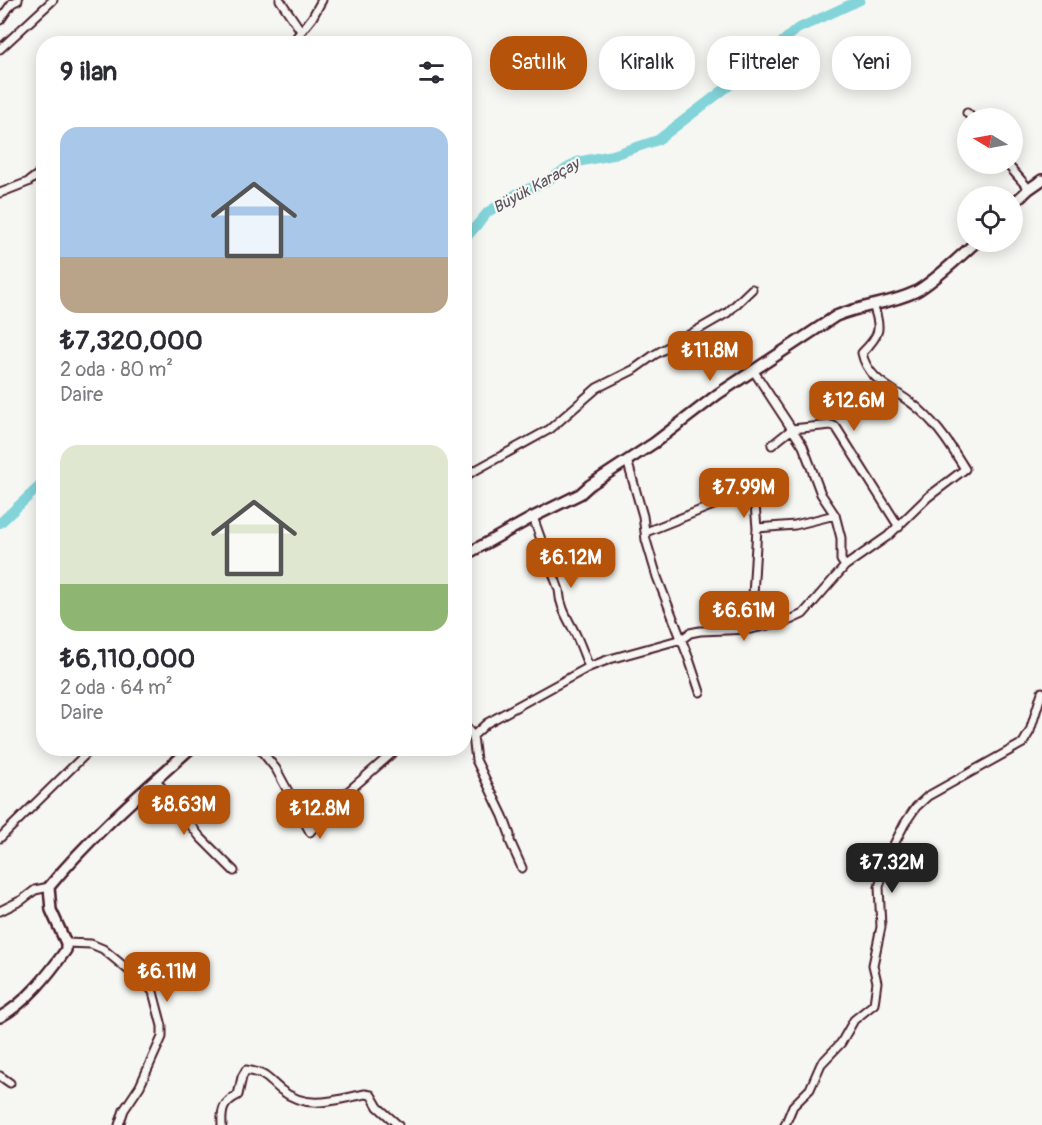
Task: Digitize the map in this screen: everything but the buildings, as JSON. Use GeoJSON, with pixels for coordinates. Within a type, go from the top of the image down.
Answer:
{"type":"FeatureCollection","features":[{"type":"Feature","properties":{"kind":"street"},"geometry":{"type":"LineString","coordinates":[[0,20],[12,3],[18,0]]}},
{"type":"Feature","properties":{"kind":"street"},"geometry":{"type":"LineString","coordinates":[[0,49],[54,0]]}},
{"type":"Feature","properties":{"kind":"street"},"geometry":{"type":"LineString","coordinates":[[280,0],[301,31]]}},
{"type":"Feature","properties":{"kind":"street"},"geometry":{"type":"LineString","coordinates":[[297,36],[312,18],[322,0]]}},
{"type":"Feature","properties":{"kind":"street"},"geometry":{"type":"LineString","coordinates":[[1016,174],[1029,189]]}},
{"type":"Feature","properties":{"kind":"street"},"geometry":{"type":"LineString","coordinates":[[0,193],[28,182],[36,176]]}},
{"type":"Feature","properties":{"kind":"street"},"geometry":{"type":"LineString","coordinates":[[1023,195],[1042,180]]}},
{"type":"Feature","properties":{"kind":"street"},"geometry":{"type":"LineString","coordinates":[[472,551],[580,494],[718,394],[836,316],[854,308],[873,305],[918,291],[964,252]]}},
{"type":"Feature","properties":{"kind":"street"},"geometry":{"type":"LineString","coordinates":[[472,472],[550,429],[597,388],[633,370],[654,355],[727,313],[752,289]]}},
{"type":"Feature","properties":{"kind":"street"},"geometry":{"type":"LineString","coordinates":[[522,868],[510,841],[503,816],[476,760],[473,736],[487,723],[590,667],[610,659],[682,639],[690,633],[751,629],[790,620],[803,614],[845,566],[899,526],[928,497],[965,469],[941,432],[920,409],[874,377],[864,363],[862,353],[876,340],[879,329],[873,305]]}},
{"type":"Feature","properties":{"kind":"street"},"geometry":{"type":"LineString","coordinates":[[753,370],[803,446],[822,494],[835,515],[841,538],[841,560],[845,566]]}},
{"type":"Feature","properties":{"kind":"street"},"geometry":{"type":"LineString","coordinates":[[772,444],[792,429],[831,425],[836,427],[899,526]]}},
{"type":"Feature","properties":{"kind":"street"},"geometry":{"type":"LineString","coordinates":[[627,460],[657,577],[700,692]]}},
{"type":"Feature","properties":{"kind":"street"},"geometry":{"type":"LineString","coordinates":[[646,532],[721,502],[754,493],[757,528],[751,629]]}},
{"type":"Feature","properties":{"kind":"street"},"geometry":{"type":"LineString","coordinates":[[757,528],[795,525],[835,515]]}},
{"type":"Feature","properties":{"kind":"street"},"geometry":{"type":"LineString","coordinates":[[533,517],[559,590],[565,617],[590,667]]}},
{"type":"Feature","properties":{"kind":"street"},"geometry":{"type":"LineString","coordinates":[[785,1125],[793,1106],[810,1089],[821,1064],[841,1043],[854,1020],[874,1004],[877,982],[873,965],[881,927],[879,887],[889,854],[905,823],[916,807],[928,796],[1023,743],[1030,730],[1042,692]]}},
{"type":"Feature","properties":{"kind":"street"},"geometry":{"type":"LineString","coordinates":[[0,838],[84,756]]}},
{"type":"Feature","properties":{"kind":"street"},"geometry":{"type":"LineString","coordinates":[[0,911],[22,900],[35,890],[49,886],[81,849],[183,756]]}},
{"type":"Feature","properties":{"kind":"street"},"geometry":{"type":"LineString","coordinates":[[265,756],[276,769],[310,832],[335,804],[389,756]]}},
{"type":"Feature","properties":{"kind":"street"},"geometry":{"type":"LineString","coordinates":[[156,780],[200,837],[234,871]]}},
{"type":"Feature","properties":{"kind":"street"},"geometry":{"type":"LineString","coordinates":[[0,1017],[13,1010],[66,950],[66,944],[51,910],[49,886]]}},
{"type":"Feature","properties":{"kind":"street"},"geometry":{"type":"LineString","coordinates":[[66,944],[91,944],[103,949],[153,992],[163,1029],[162,1037],[140,1086],[124,1110],[119,1125]]}},
{"type":"Feature","properties":{"kind":"street"},"geometry":{"type":"LineString","coordinates":[[222,1125],[221,1111],[227,1101],[238,1095],[246,1070],[266,1075],[280,1090],[298,1101],[313,1104],[365,1094],[371,1095],[378,1107],[398,1125]]}},
{"type":"Feature","properties":{"kind":"street"},"geometry":{"type":"LineString","coordinates":[[0,1076],[10,1083]]}},
{"type":"Feature","properties":{"kind":"waterway","name":"Büyük Karaçay"},"geometry":{"type":"LineString","coordinates":[[472,231],[488,212],[518,193],[545,182],[577,162],[613,155],[658,140],[756,65],[797,29],[860,0]]}},
{"type":"Feature","properties":{"kind":"waterway","name":"Büyük Karaçay"},"geometry":{"type":"LineString","coordinates":[[0,523],[36,489]]}}]}
